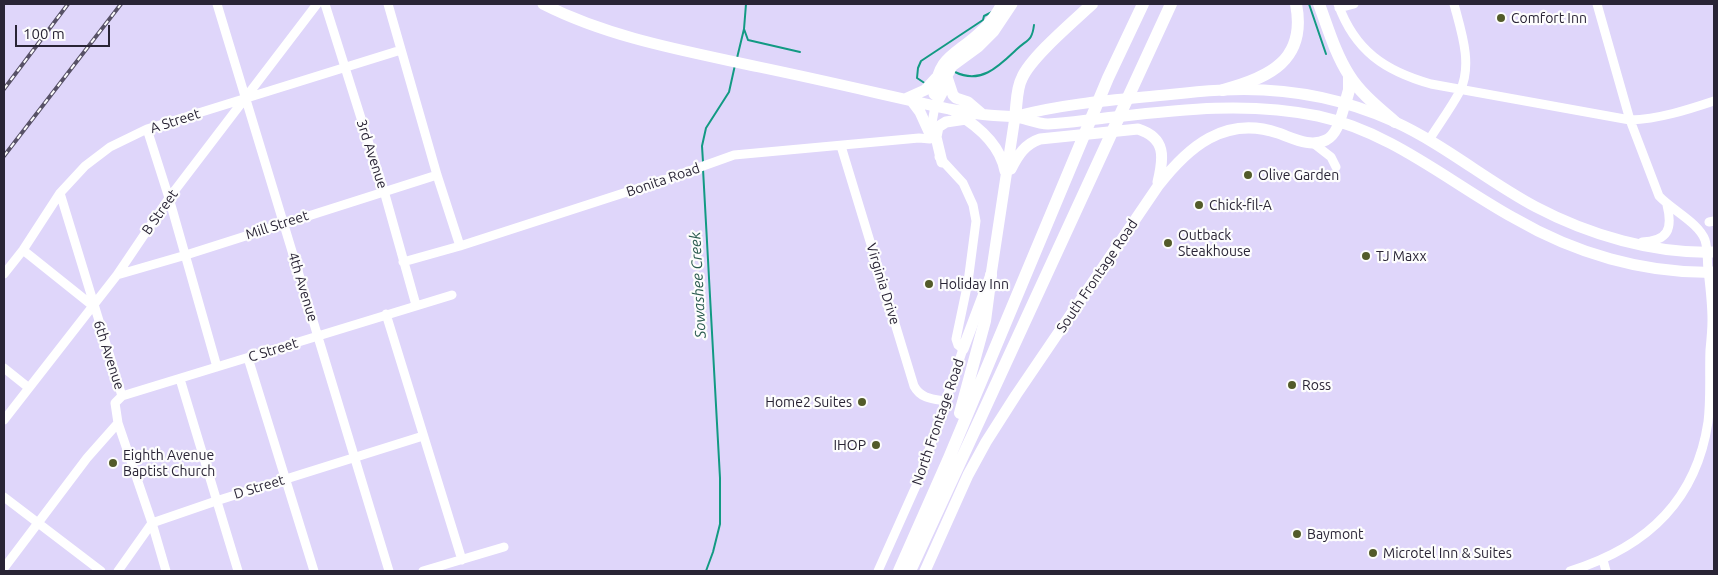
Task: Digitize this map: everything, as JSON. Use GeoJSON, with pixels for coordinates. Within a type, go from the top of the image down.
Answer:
{"type":"FeatureCollection","features":[{"type":"Feature","properties":{"kind":"highway"},"geometry":{"type":"LineString","coordinates":[[1016,117],[1019,86],[1022,76],[1046,49],[1092,4]]}},
{"type":"Feature","properties":{"kind":"highway"},"geometry":{"type":"LineString","coordinates":[[899,571],[949,458],[1080,143],[1143,4]]}},
{"type":"Feature","properties":{"kind":"highway"},"geometry":{"type":"LineString","coordinates":[[910,571],[1171,4]]}},
{"type":"Feature","properties":{"kind":"highway"},"geometry":{"type":"LineString","coordinates":[[1223,90],[1243,85],[1268,75],[1288,56],[1296,38],[1298,26],[1296,4]]}},
{"type":"Feature","properties":{"kind":"highway"},"geometry":{"type":"LineString","coordinates":[[1319,4],[1337,51],[1349,75],[1358,88],[1395,122]]}},
{"type":"Feature","properties":{"kind":"highway"},"geometry":{"type":"LineString","coordinates":[[1345,104],[1349,90],[1349,75]]}},
{"type":"Feature","properties":{"kind":"highway"},"geometry":{"type":"LineString","coordinates":[[949,458],[951,441],[981,339],[988,304],[991,275]]}},
{"type":"Feature","properties":{"kind":"main road"},"geometry":{"type":"LineString","coordinates":[[543,4],[602,28],[636,39],[697,54],[948,109],[1016,117],[1046,124],[1189,109],[1238,107],[1283,110],[1320,116],[1368,132],[1408,152],[1513,218],[1563,243],[1610,259],[1637,265],[1675,271],[1711,272]]}},
{"type":"Feature","properties":{"kind":"main road"},"geometry":{"type":"LineString","coordinates":[[935,106],[934,92],[947,58],[986,28],[1002,4]]}},
{"type":"Feature","properties":{"kind":"main road"},"geometry":{"type":"LineString","coordinates":[[908,100],[925,90],[956,62],[978,47],[994,31],[1012,4]]}},
{"type":"Feature","properties":{"kind":"main road"},"geometry":{"type":"LineString","coordinates":[[942,75],[953,95],[988,115]]}},
{"type":"Feature","properties":{"kind":"main road"},"geometry":{"type":"LineString","coordinates":[[1016,117],[1044,109],[1093,102],[1223,90],[1267,90],[1296,93],[1345,104],[1395,122],[1429,140],[1536,207],[1584,228],[1633,243],[1710,252]]}},
{"type":"Feature","properties":{"kind":"main road"},"geometry":{"type":"LineString","coordinates":[[908,100],[920,112],[930,136]]}},
{"type":"Feature","properties":{"kind":"main road"},"geometry":{"type":"LineString","coordinates":[[1313,143],[1323,141],[1336,130],[1345,104]]}},
{"type":"Feature","properties":{"kind":"main road"},"geometry":{"type":"LineString","coordinates":[[948,109],[974,125],[998,150],[1004,163],[1007,177]]}},
{"type":"Feature","properties":{"kind":"main road"},"geometry":{"type":"LineString","coordinates":[[942,162],[936,138],[938,128],[946,122],[988,115]]}},
{"type":"Feature","properties":{"kind":"main road"},"geometry":{"type":"LineString","coordinates":[[963,349],[991,275],[1016,117]]}},
{"type":"Feature","properties":{"kind":"main road","name":"South Frontage Road"},"geometry":{"type":"LineString","coordinates":[[925,571],[968,475],[986,442],[1022,386],[1172,167],[1192,148],[1210,138],[1233,130],[1259,128],[1279,133],[1300,142],[1313,143]]}},
{"type":"Feature","properties":{"kind":"main road"},"geometry":{"type":"LineString","coordinates":[[1007,177],[1022,151],[1035,141],[1138,129],[1150,134],[1159,145],[1162,160],[1158,186]]}},
{"type":"Feature","properties":{"kind":"street","name":"4th Avenue"},"geometry":{"type":"LineString","coordinates":[[217,4],[389,571]]}},
{"type":"Feature","properties":{"kind":"street","name":"B Street"},"geometry":{"type":"LineString","coordinates":[[4,420],[94,306],[169,198],[317,4]]}},
{"type":"Feature","properties":{"kind":"street","name":"3rd Avenue"},"geometry":{"type":"LineString","coordinates":[[325,4],[384,192],[416,305]]}},
{"type":"Feature","properties":{"kind":"street"},"geometry":{"type":"LineString","coordinates":[[388,4],[437,175],[460,246]]}},
{"type":"Feature","properties":{"kind":"street"},"geometry":{"type":"LineString","coordinates":[[1354,4],[1338,6],[1358,41],[1382,64],[1410,78],[1460,90],[1630,120],[1666,116],[1714,101]]}},
{"type":"Feature","properties":{"kind":"street"},"geometry":{"type":"LineString","coordinates":[[1429,140],[1460,90],[1464,72],[1465,51],[1454,4]]}},
{"type":"Feature","properties":{"kind":"street"},"geometry":{"type":"LineString","coordinates":[[1570,571],[1590,568],[1632,545],[1656,526],[1672,508],[1685,488],[1704,443],[1710,399],[1712,319],[1710,252],[1698,228],[1659,196],[1630,120],[1597,4]]}},
{"type":"Feature","properties":{"kind":"street","name":"A Street"},"geometry":{"type":"LineString","coordinates":[[4,274],[23,250],[60,193],[85,166],[110,147],[147,129],[401,50]]}},
{"type":"Feature","properties":{"kind":"street"},"geometry":{"type":"LineString","coordinates":[[930,136],[935,106]]}},
{"type":"Feature","properties":{"kind":"street"},"geometry":{"type":"LineString","coordinates":[[147,129],[186,255],[217,367]]}},
{"type":"Feature","properties":{"kind":"street","name":"Bonita Road"},"geometry":{"type":"LineString","coordinates":[[403,262],[460,246],[734,155],[930,136]]}},
{"type":"Feature","properties":{"kind":"street","name":"North Frontage Road"},"geometry":{"type":"LineString","coordinates":[[878,571],[920,476],[963,349],[958,345],[956,339],[968,282],[976,221],[973,205],[964,186],[942,162],[933,148],[930,136]]}},
{"type":"Feature","properties":{"kind":"street"},"geometry":{"type":"LineString","coordinates":[[1313,143],[1331,157],[1336,167]]}},
{"type":"Feature","properties":{"kind":"street","name":"Virginia Drive"},"geometry":{"type":"LineString","coordinates":[[841,146],[914,386],[925,397],[946,401]]}},
{"type":"Feature","properties":{"kind":"street","name":"Mill Street"},"geometry":{"type":"LineString","coordinates":[[117,275],[437,175]]}},
{"type":"Feature","properties":{"kind":"street","name":"6th Avenue"},"geometry":{"type":"LineString","coordinates":[[60,193],[122,396],[115,403],[118,423],[166,571]]}},
{"type":"Feature","properties":{"kind":"street"},"geometry":{"type":"LineString","coordinates":[[1633,243],[1654,242],[1668,231],[1670,224],[1667,204]]}},
{"type":"Feature","properties":{"kind":"street"},"geometry":{"type":"LineString","coordinates":[[23,250],[94,306]]}},
{"type":"Feature","properties":{"kind":"street","name":"C Street"},"geometry":{"type":"LineString","coordinates":[[122,396],[452,295]]}},
{"type":"Feature","properties":{"kind":"street"},"geometry":{"type":"LineString","coordinates":[[386,314],[462,560]]}},
{"type":"Feature","properties":{"kind":"street"},"geometry":{"type":"LineString","coordinates":[[248,358],[314,571]]}},
{"type":"Feature","properties":{"kind":"street"},"geometry":{"type":"LineString","coordinates":[[4,368],[29,388]]}},
{"type":"Feature","properties":{"kind":"street"},"geometry":{"type":"LineString","coordinates":[[180,379],[238,571]]}},
{"type":"Feature","properties":{"kind":"street"},"geometry":{"type":"LineString","coordinates":[[4,568],[88,458],[118,423]]}},
{"type":"Feature","properties":{"kind":"street","name":"D Street"},"geometry":{"type":"LineString","coordinates":[[152,523],[423,436]]}},
{"type":"Feature","properties":{"kind":"street"},"geometry":{"type":"LineString","coordinates":[[4,497],[101,571]]}},
{"type":"Feature","properties":{"kind":"street"},"geometry":{"type":"LineString","coordinates":[[118,571],[152,523]]}},
{"type":"Feature","properties":{"kind":"street"},"geometry":{"type":"LineString","coordinates":[[422,571],[504,547]]}},
{"type":"Feature","properties":{"kind":"street"},"geometry":{"type":"LineString","coordinates":[[1603,560],[1606,571]]}},
{"type":"Feature","properties":{"kind":"waterway","name":"Sowashee Creek"},"geometry":{"type":"LineString","coordinates":[[737,58],[744,29],[746,4]]}},
{"type":"Feature","properties":{"kind":"waterway"},"geometry":{"type":"LineString","coordinates":[[1309,4],[1326,54]]}},
{"type":"Feature","properties":{"kind":"waterway"},"geometry":{"type":"LineString","coordinates":[[926,84],[917,78],[921,61],[992,12]]}},
{"type":"Feature","properties":{"kind":"waterway"},"geometry":{"type":"LineString","coordinates":[[955,72],[973,76],[989,72],[1029,39],[1034,25]]}},
{"type":"Feature","properties":{"kind":"waterway"},"geometry":{"type":"LineString","coordinates":[[744,29],[748,40],[800,52]]}},
{"type":"Feature","properties":{"kind":"waterway","name":"Sowashee Creek"},"geometry":{"type":"LineString","coordinates":[[703,162],[702,146],[706,128],[729,92],[735,65]]}},
{"type":"Feature","properties":{"kind":"waterway","name":"Sowashee Creek"},"geometry":{"type":"LineString","coordinates":[[703,169],[720,478],[720,524],[706,571]]}},
{"type":"Feature","properties":{"kind":"railway"},"geometry":{"type":"LineString","coordinates":[[4,89],[68,4]]}},
{"type":"Feature","properties":{"kind":"railway"},"geometry":{"type":"LineString","coordinates":[[4,156],[121,4]]}},
{"type":"Feature","properties":{"kind":"place","name":"Comfort Inn"},"geometry":{"type":"Point","coordinates":[1501,18]}},
{"type":"Feature","properties":{"kind":"place","name":"Olive Garden"},"geometry":{"type":"Point","coordinates":[1248,175]}},
{"type":"Feature","properties":{"kind":"place","name":"Chick-fil-A"},"geometry":{"type":"Point","coordinates":[1199,205]}},
{"type":"Feature","properties":{"kind":"place","name":"Outback Steakhouse"},"geometry":{"type":"Point","coordinates":[1168,243]}},
{"type":"Feature","properties":{"kind":"place","name":"TJ Maxx"},"geometry":{"type":"Point","coordinates":[1366,256]}},
{"type":"Feature","properties":{"kind":"place","name":"Holiday Inn"},"geometry":{"type":"Point","coordinates":[929,284]}},
{"type":"Feature","properties":{"kind":"place","name":"Ross"},"geometry":{"type":"Point","coordinates":[1292,385]}},
{"type":"Feature","properties":{"kind":"place","name":"Home2 Suites"},"geometry":{"type":"Point","coordinates":[862,402]}},
{"type":"Feature","properties":{"kind":"place","name":"IHOP"},"geometry":{"type":"Point","coordinates":[876,445]}},
{"type":"Feature","properties":{"kind":"place","name":"Eighth Avenue Baptist Church"},"geometry":{"type":"Point","coordinates":[113,463]}},
{"type":"Feature","properties":{"kind":"place","name":"Baymont"},"geometry":{"type":"Point","coordinates":[1297,534]}},
{"type":"Feature","properties":{"kind":"place","name":"Microtel Inn & Suites"},"geometry":{"type":"Point","coordinates":[1373,553]}}]}
